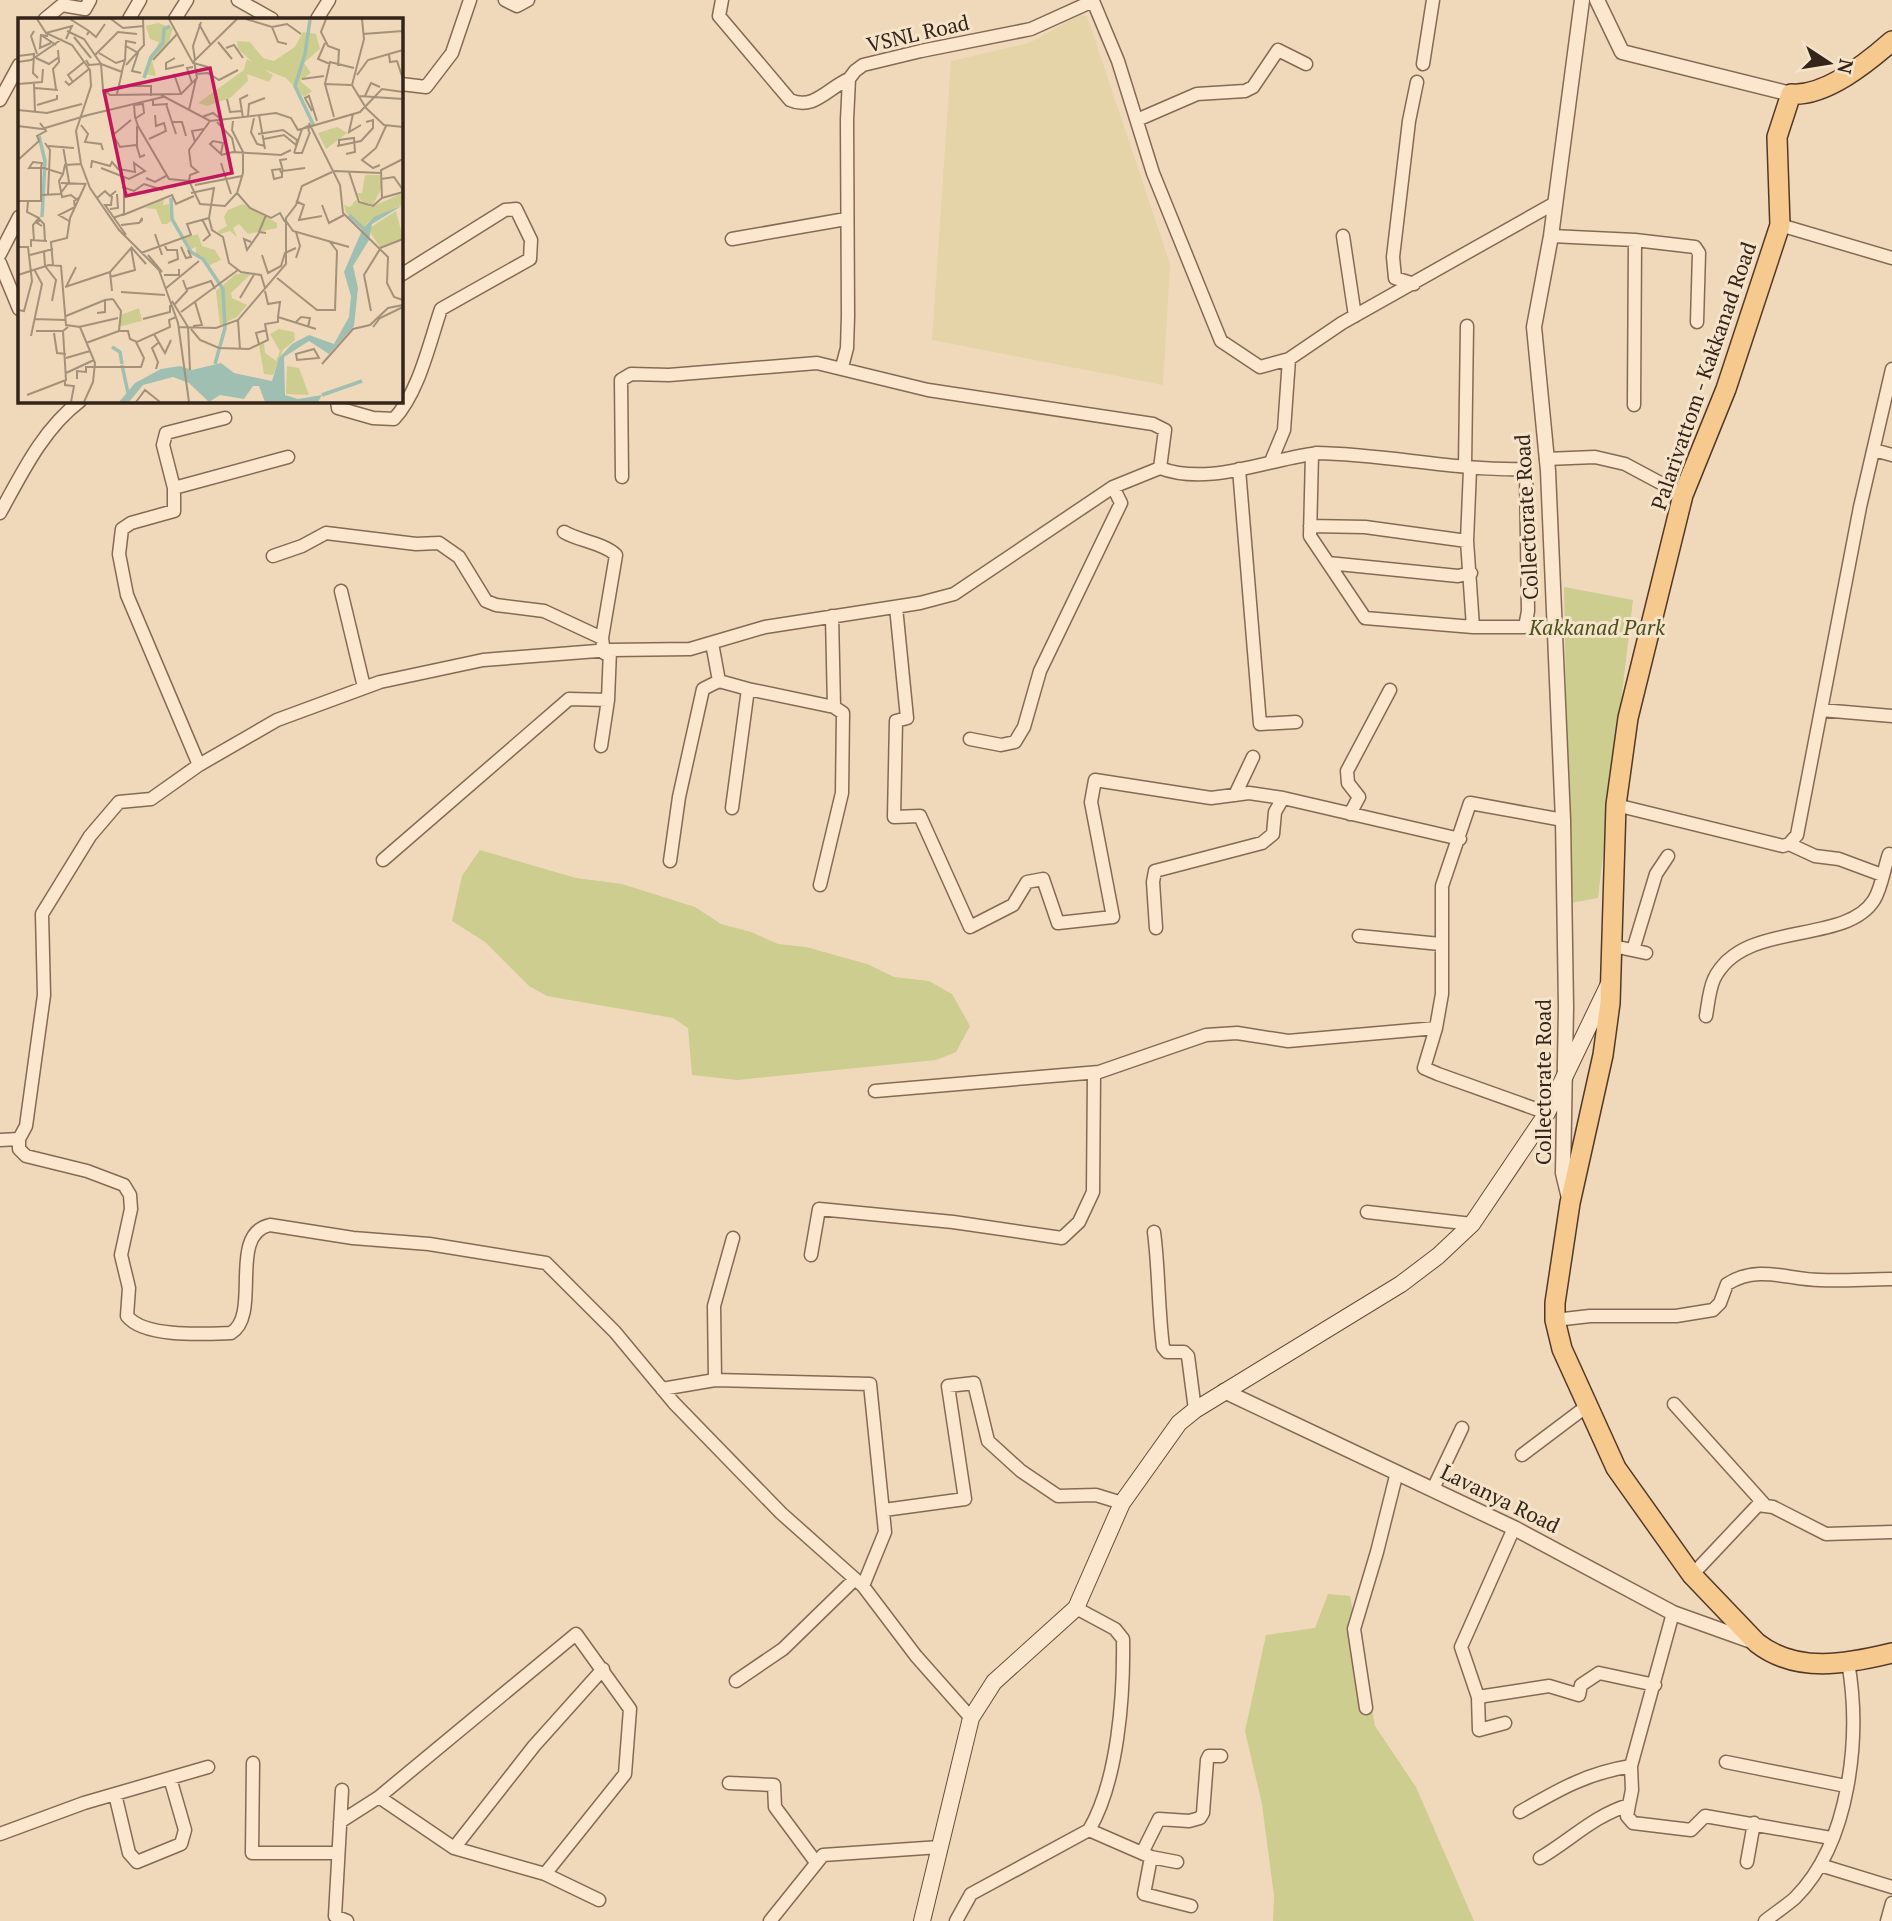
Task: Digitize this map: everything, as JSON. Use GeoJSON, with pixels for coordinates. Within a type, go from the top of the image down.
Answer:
{"type":"FeatureCollection","features":[{"type":"Feature","properties":{"kind":"main road"},"geometry":{"type":"LineString","coordinates":[[1791,94],[1804,94],[1851,74],[1892,41]]}},
{"type":"Feature","properties":{"kind":"main road","name":"Palarivattom - Kakkanad Road"},"geometry":{"type":"LineString","coordinates":[[1757,1643],[1692,1575],[1616,1468],[1562,1349],[1555,1320],[1556,1284],[1570,1203],[1603,1055],[1613,976],[1616,805],[1628,718],[1683,495],[1726,389],[1780,225],[1777,136],[1791,94]]}},
{"type":"Feature","properties":{"kind":"main road"},"geometry":{"type":"LineString","coordinates":[[922,1921],[971,1718],[994,1682],[1076,1608],[1122,1503],[1172,1432],[1195,1410],[1224,1391],[1401,1284],[1438,1256],[1472,1224],[1497,1192],[1547,1112],[1613,976]]}},
{"type":"Feature","properties":{"kind":"main road"},"geometry":{"type":"LineString","coordinates":[[1757,1643],[1768,1651],[1815,1665],[1848,1662],[1892,1653]]}},
{"type":"Feature","properties":{"kind":"street"},"geometry":{"type":"LineString","coordinates":[[46,18],[62,5],[85,9],[90,0]]}},
{"type":"Feature","properties":{"kind":"street"},"geometry":{"type":"LineString","coordinates":[[130,18],[141,0]]}},
{"type":"Feature","properties":{"kind":"street"},"geometry":{"type":"LineString","coordinates":[[176,18],[187,0]]}},
{"type":"Feature","properties":{"kind":"street"},"geometry":{"type":"LineString","coordinates":[[238,0],[270,18]]}},
{"type":"Feature","properties":{"kind":"street"},"geometry":{"type":"LineString","coordinates":[[318,18],[329,0]]}},
{"type":"Feature","properties":{"kind":"street"},"geometry":{"type":"LineString","coordinates":[[402,84],[411,88],[426,87],[452,53],[470,0]]}},
{"type":"Feature","properties":{"kind":"street"},"geometry":{"type":"LineString","coordinates":[[505,0],[517,6],[528,0]]}},
{"type":"Feature","properties":{"kind":"street"},"geometry":{"type":"LineString","coordinates":[[722,0],[719,16],[790,100],[807,103],[820,98],[849,79]]}},
{"type":"Feature","properties":{"kind":"street","name":"VSNL Road"},"geometry":{"type":"LineString","coordinates":[[842,367],[848,337],[846,219],[849,79],[863,65],[1031,29],[1093,0],[1118,61],[1153,173],[1221,341],[1260,367],[1289,359]]}},
{"type":"Feature","properties":{"kind":"street"},"geometry":{"type":"LineString","coordinates":[[1423,64],[1433,0]]}},
{"type":"Feature","properties":{"kind":"street","name":"Collectorate Road"},"geometry":{"type":"LineString","coordinates":[[1570,1203],[1563,1173],[1566,1007],[1562,924],[1563,820],[1546,459],[1534,327],[1551,236],[1582,0]]}},
{"type":"Feature","properties":{"kind":"street"},"geometry":{"type":"LineString","coordinates":[[1597,0],[1622,52],[1791,94]]}},
{"type":"Feature","properties":{"kind":"street"},"geometry":{"type":"LineString","coordinates":[[1137,120],[1198,94],[1245,91],[1254,87],[1278,50],[1306,64]]}},
{"type":"Feature","properties":{"kind":"street"},"geometry":{"type":"LineString","coordinates":[[0,100],[18,67]]}},
{"type":"Feature","properties":{"kind":"street"},"geometry":{"type":"LineString","coordinates":[[1414,284],[1395,278],[1393,257],[1409,121],[1417,82]]}},
{"type":"Feature","properties":{"kind":"street"},"geometry":{"type":"LineString","coordinates":[[1272,459],[1284,430],[1289,359],[1355,316],[1555,203]]}},
{"type":"Feature","properties":{"kind":"street"},"geometry":{"type":"LineString","coordinates":[[337,402],[338,408],[354,414],[394,419],[402,411],[411,390],[441,309],[530,259],[531,240],[516,209],[505,210],[402,274]]}},
{"type":"Feature","properties":{"kind":"street"},"geometry":{"type":"LineString","coordinates":[[0,254],[18,219]]}},
{"type":"Feature","properties":{"kind":"street"},"geometry":{"type":"LineString","coordinates":[[732,239],[846,219]]}},
{"type":"Feature","properties":{"kind":"street"},"geometry":{"type":"LineString","coordinates":[[1780,225],[1892,258]]}},
{"type":"Feature","properties":{"kind":"street"},"geometry":{"type":"LineString","coordinates":[[1343,236],[1355,316]]}},
{"type":"Feature","properties":{"kind":"street"},"geometry":{"type":"LineString","coordinates":[[1551,236],[1634,240],[1695,247],[1699,253],[1697,321]]}},
{"type":"Feature","properties":{"kind":"street"},"geometry":{"type":"LineString","coordinates":[[1634,240],[1634,405]]}},
{"type":"Feature","properties":{"kind":"street"},"geometry":{"type":"LineString","coordinates":[[0,263],[18,307]]}},
{"type":"Feature","properties":{"kind":"street"},"geometry":{"type":"LineString","coordinates":[[1467,326],[1468,541],[1473,627]]}},
{"type":"Feature","properties":{"kind":"street"},"geometry":{"type":"LineString","coordinates":[[622,477],[621,380],[631,374],[669,374],[817,363],[928,390],[1153,424],[1165,430],[1160,468]]}},
{"type":"Feature","properties":{"kind":"street"},"geometry":{"type":"LineString","coordinates":[[1789,844],[1800,827],[1821,710],[1892,369]]}},
{"type":"Feature","properties":{"kind":"street"},"geometry":{"type":"LineString","coordinates":[[1,506],[64,406]]}},
{"type":"Feature","properties":{"kind":"street"},"geometry":{"type":"LineString","coordinates":[[199,765],[127,595],[119,554],[122,529],[131,523],[174,511],[174,488],[163,445],[166,433],[225,418]]}},
{"type":"Feature","properties":{"kind":"street"},"geometry":{"type":"LineString","coordinates":[[1874,450],[1892,455]]}},
{"type":"Feature","properties":{"kind":"street"},"geometry":{"type":"LineString","coordinates":[[971,1718],[916,1656],[859,1582],[781,1513],[662,1389],[615,1332],[546,1263],[429,1244],[353,1238],[271,1225],[262,1227],[251,1239],[243,1315],[236,1330],[224,1333],[187,1333],[143,1328],[127,1316],[129,1288],[121,1255],[131,1209],[130,1195],[124,1185],[96,1174],[26,1156],[19,1149],[19,1139],[26,1126],[44,995],[43,914],[90,835],[120,802],[151,799],[199,765],[277,720],[364,687],[483,660],[690,649],[725,636],[765,627],[896,607],[954,594],[1113,487],[1160,468],[1177,475],[1221,473],[1272,459],[1312,454],[1348,454],[1468,467],[1526,469],[1528,622],[1524,629],[1365,618],[1310,536],[1312,454]]}},
{"type":"Feature","properties":{"kind":"street"},"geometry":{"type":"LineString","coordinates":[[174,488],[288,457]]}},
{"type":"Feature","properties":{"kind":"street"},"geometry":{"type":"LineString","coordinates":[[1546,459],[1595,457],[1625,464],[1683,495]]}},
{"type":"Feature","properties":{"kind":"street"},"geometry":{"type":"LineString","coordinates":[[1239,469],[1260,724],[1296,722]]}},
{"type":"Feature","properties":{"kind":"street"},"geometry":{"type":"LineString","coordinates":[[970,739],[1001,745],[1015,742],[1024,727],[1040,671],[1121,503],[1113,487]]}},
{"type":"Feature","properties":{"kind":"street"},"geometry":{"type":"LineString","coordinates":[[1310,526],[1365,527],[1468,541]]}},
{"type":"Feature","properties":{"kind":"street"},"geometry":{"type":"LineString","coordinates":[[564,531],[579,541],[610,550],[616,555],[602,638],[607,652],[608,699],[601,746]]}},
{"type":"Feature","properties":{"kind":"street"},"geometry":{"type":"LineString","coordinates":[[273,556],[302,546],[326,533],[416,544],[439,542],[459,557],[486,601],[496,606],[544,611],[602,638]]}},
{"type":"Feature","properties":{"kind":"street"},"geometry":{"type":"LineString","coordinates":[[1328,563],[1458,576],[1471,573]]}},
{"type":"Feature","properties":{"kind":"street"},"geometry":{"type":"LineString","coordinates":[[341,591],[364,687]]}},
{"type":"Feature","properties":{"kind":"street"},"geometry":{"type":"LineString","coordinates":[[896,607],[907,718],[896,721],[894,817],[920,816],[970,927],[1013,905],[1027,882],[1042,879],[1058,923],[1113,917],[1091,802],[1096,780],[1211,798],[1249,793],[1283,798],[1460,839]]}},
{"type":"Feature","properties":{"kind":"street"},"geometry":{"type":"LineString","coordinates":[[831,616],[834,707]]}},
{"type":"Feature","properties":{"kind":"street"},"geometry":{"type":"LineString","coordinates":[[712,643],[719,681]]}},
{"type":"Feature","properties":{"kind":"street"},"geometry":{"type":"LineString","coordinates":[[670,861],[679,797],[703,688],[719,681],[834,707],[843,713],[842,793],[820,885]]}},
{"type":"Feature","properties":{"kind":"street"},"geometry":{"type":"LineString","coordinates":[[732,808],[748,689]]}},
{"type":"Feature","properties":{"kind":"street"},"geometry":{"type":"LineString","coordinates":[[1350,814],[1359,797],[1349,783],[1347,771],[1390,690]]}},
{"type":"Feature","properties":{"kind":"street"},"geometry":{"type":"LineString","coordinates":[[383,860],[569,699],[608,699]]}},
{"type":"Feature","properties":{"kind":"street"},"geometry":{"type":"LineString","coordinates":[[1821,710],[1892,716]]}},
{"type":"Feature","properties":{"kind":"street"},"geometry":{"type":"LineString","coordinates":[[1235,794],[1253,757]]}},
{"type":"Feature","properties":{"kind":"street"},"geometry":{"type":"LineString","coordinates":[[1156,928],[1153,882],[1155,870],[1262,842],[1273,834],[1275,812],[1283,798]]}},
{"type":"Feature","properties":{"kind":"street"},"geometry":{"type":"LineString","coordinates":[[1547,1112],[1424,1068],[1442,994],[1442,886],[1460,839],[1469,803],[1563,820]]}},
{"type":"Feature","properties":{"kind":"street"},"geometry":{"type":"LineString","coordinates":[[1616,805],[1771,843],[1789,844],[1815,856],[1839,859],[1882,875]]}},
{"type":"Feature","properties":{"kind":"street"},"geometry":{"type":"LineString","coordinates":[[1706,1016],[1715,978],[1743,949],[1781,937],[1825,929],[1857,915],[1874,900],[1891,851]]}},
{"type":"Feature","properties":{"kind":"street"},"geometry":{"type":"LineString","coordinates":[[1613,946],[1640,951],[1656,874],[1668,856]]}},
{"type":"Feature","properties":{"kind":"street"},"geometry":{"type":"LineString","coordinates":[[1359,936],[1440,944]]}},
{"type":"Feature","properties":{"kind":"street"},"geometry":{"type":"LineString","coordinates":[[875,1091],[1094,1073],[1206,1035],[1237,1033],[1288,1041],[1436,1027]]}},
{"type":"Feature","properties":{"kind":"street"},"geometry":{"type":"LineString","coordinates":[[811,1255],[819,1209],[953,1222],[1062,1238],[1079,1222],[1093,1192],[1094,1073]]}},
{"type":"Feature","properties":{"kind":"street"},"geometry":{"type":"LineString","coordinates":[[0,1140],[19,1139]]}},
{"type":"Feature","properties":{"kind":"street"},"geometry":{"type":"LineString","coordinates":[[1367,1212],[1472,1224]]}},
{"type":"Feature","properties":{"kind":"street"},"geometry":{"type":"LineString","coordinates":[[1154,1232],[1160,1277],[1158,1298],[1163,1347],[1167,1352],[1184,1352],[1188,1356],[1195,1410]]}},
{"type":"Feature","properties":{"kind":"street"},"geometry":{"type":"LineString","coordinates":[[715,1380],[714,1306],[733,1238]]}},
{"type":"Feature","properties":{"kind":"street"},"geometry":{"type":"LineString","coordinates":[[1555,1320],[1590,1315],[1676,1316],[1713,1310],[1720,1303],[1727,1284],[1759,1274],[1787,1274],[1816,1280],[1892,1279]]}},
{"type":"Feature","properties":{"kind":"street"},"geometry":{"type":"LineString","coordinates":[[662,1389],[715,1380],[870,1384],[885,1532],[859,1582],[783,1649],[736,1681]]}},
{"type":"Feature","properties":{"kind":"street"},"geometry":{"type":"LineString","coordinates":[[884,1510],[965,1499],[948,1386],[974,1383],[988,1441],[1021,1471],[1058,1496],[1096,1495],[1122,1503]]}},
{"type":"Feature","properties":{"kind":"street","name":"Lavanya Road"},"geometry":{"type":"LineString","coordinates":[[1224,1391],[1514,1528],[1672,1613],[1757,1643]]}},
{"type":"Feature","properties":{"kind":"street"},"geometry":{"type":"LineString","coordinates":[[1674,1404],[1764,1504],[1826,1534],[1892,1532]]}},
{"type":"Feature","properties":{"kind":"street"},"geometry":{"type":"LineString","coordinates":[[1521,1455],[1587,1406]]}},
{"type":"Feature","properties":{"kind":"street"},"geometry":{"type":"LineString","coordinates":[[1433,1489],[1462,1428]]}},
{"type":"Feature","properties":{"kind":"street"},"geometry":{"type":"LineString","coordinates":[[1366,1708],[1354,1629],[1377,1552],[1396,1472]]}},
{"type":"Feature","properties":{"kind":"street"},"geometry":{"type":"LineString","coordinates":[[1692,1575],[1758,1505],[1764,1504]]}},
{"type":"Feature","properties":{"kind":"street"},"geometry":{"type":"LineString","coordinates":[[1505,1723],[1479,1730],[1478,1698],[1461,1647],[1514,1528]]}},
{"type":"Feature","properties":{"kind":"street"},"geometry":{"type":"LineString","coordinates":[[956,1921],[971,1894],[1089,1830],[1098,1815],[1109,1774],[1122,1678],[1123,1639],[1115,1629],[1076,1608]]}},
{"type":"Feature","properties":{"kind":"street"},"geometry":{"type":"LineString","coordinates":[[1672,1613],[1656,1685],[1631,1766],[1632,1790],[1627,1816],[1633,1823],[1691,1830],[1705,1816],[1831,1838]]}},
{"type":"Feature","properties":{"kind":"street"},"geometry":{"type":"LineString","coordinates":[[340,1822],[379,1797],[576,1634],[630,1709],[625,1774],[545,1874]]}},
{"type":"Feature","properties":{"kind":"street"},"geometry":{"type":"LineString","coordinates":[[1765,1921],[1794,1899],[1820,1865],[1831,1838],[1846,1786],[1854,1734],[1854,1699],[1848,1662]]}},
{"type":"Feature","properties":{"kind":"street"},"geometry":{"type":"LineString","coordinates":[[454,1848],[534,1746],[603,1669]]}},
{"type":"Feature","properties":{"kind":"street"},"geometry":{"type":"LineString","coordinates":[[1478,1698],[1549,1686],[1579,1695],[1581,1685],[1599,1673],[1656,1685]]}},
{"type":"Feature","properties":{"kind":"street"},"geometry":{"type":"LineString","coordinates":[[1191,1906],[1144,1894],[1147,1855],[1159,1819],[1189,1821],[1199,1818],[1203,1813],[1209,1756],[1222,1756]]}},
{"type":"Feature","properties":{"kind":"street"},"geometry":{"type":"LineString","coordinates":[[1726,1762],[1846,1786]]}},
{"type":"Feature","properties":{"kind":"street"},"geometry":{"type":"LineString","coordinates":[[253,1763],[252,1853],[338,1853]]}},
{"type":"Feature","properties":{"kind":"street"},"geometry":{"type":"LineString","coordinates":[[0,1834],[115,1794],[208,1766]]}},
{"type":"Feature","properties":{"kind":"street"},"geometry":{"type":"LineString","coordinates":[[1520,1812],[1561,1788],[1599,1771],[1631,1766]]}},
{"type":"Feature","properties":{"kind":"street"},"geometry":{"type":"LineString","coordinates":[[115,1794],[129,1853],[137,1862],[181,1844],[184,1838],[185,1830],[170,1778]]}},
{"type":"Feature","properties":{"kind":"street"},"geometry":{"type":"LineString","coordinates":[[729,1783],[774,1785],[775,1807],[815,1861]]}},
{"type":"Feature","properties":{"kind":"street"},"geometry":{"type":"LineString","coordinates":[[342,1790],[335,1916],[347,1921]]}},
{"type":"Feature","properties":{"kind":"street"},"geometry":{"type":"LineString","coordinates":[[379,1797],[454,1848],[545,1874],[599,1900]]}},
{"type":"Feature","properties":{"kind":"street"},"geometry":{"type":"LineString","coordinates":[[1540,1858],[1608,1811],[1629,1805]]}},
{"type":"Feature","properties":{"kind":"street"},"geometry":{"type":"LineString","coordinates":[[1747,1862],[1754,1824]]}},
{"type":"Feature","properties":{"kind":"street"},"geometry":{"type":"LineString","coordinates":[[1089,1830],[1147,1855],[1177,1862]]}},
{"type":"Feature","properties":{"kind":"street"},"geometry":{"type":"LineString","coordinates":[[769,1921],[815,1861],[830,1852],[940,1847]]}},
{"type":"Feature","properties":{"kind":"street"},"geometry":{"type":"LineString","coordinates":[[1820,1865],[1892,1887]]}},
{"type":"Feature","properties":{"kind":"street"},"geometry":{"type":"LineString","coordinates":[[1887,1921],[1892,1903]]}},
{"type":"Feature","properties":{"kind":"shaded area"},"geometry":{"type":"Polygon","coordinates":[[[1080,15],[1087,16],[1170,264],[1163,385],[932,340],[951,61],[1029,43],[1080,15]]]}},
{"type":"Feature","properties":{"kind":"green space","name":"Kakkanad Park"},"geometry":{"type":"Polygon","coordinates":[[[1564,587],[1633,600],[1598,898],[1570,903],[1564,587]]]}},
{"type":"Feature","properties":{"kind":"green space"},"geometry":{"type":"Polygon","coordinates":[[[480,850],[576,878],[622,884],[695,907],[721,924],[751,932],[778,944],[806,947],[867,964],[894,977],[929,981],[952,994],[970,1026],[956,1052],[936,1060],[738,1080],[692,1075],[688,1028],[673,1018],[547,996],[529,986],[485,942],[452,921],[462,876],[480,850]]]}},
{"type":"Feature","properties":{"kind":"green space"},"geometry":{"type":"Polygon","coordinates":[[[1328,1594],[1350,1596],[1375,1726],[1416,1787],[1474,1921],[1273,1921],[1274,1896],[1262,1804],[1245,1731],[1266,1635],[1315,1628],[1328,1594]]]}}]}
